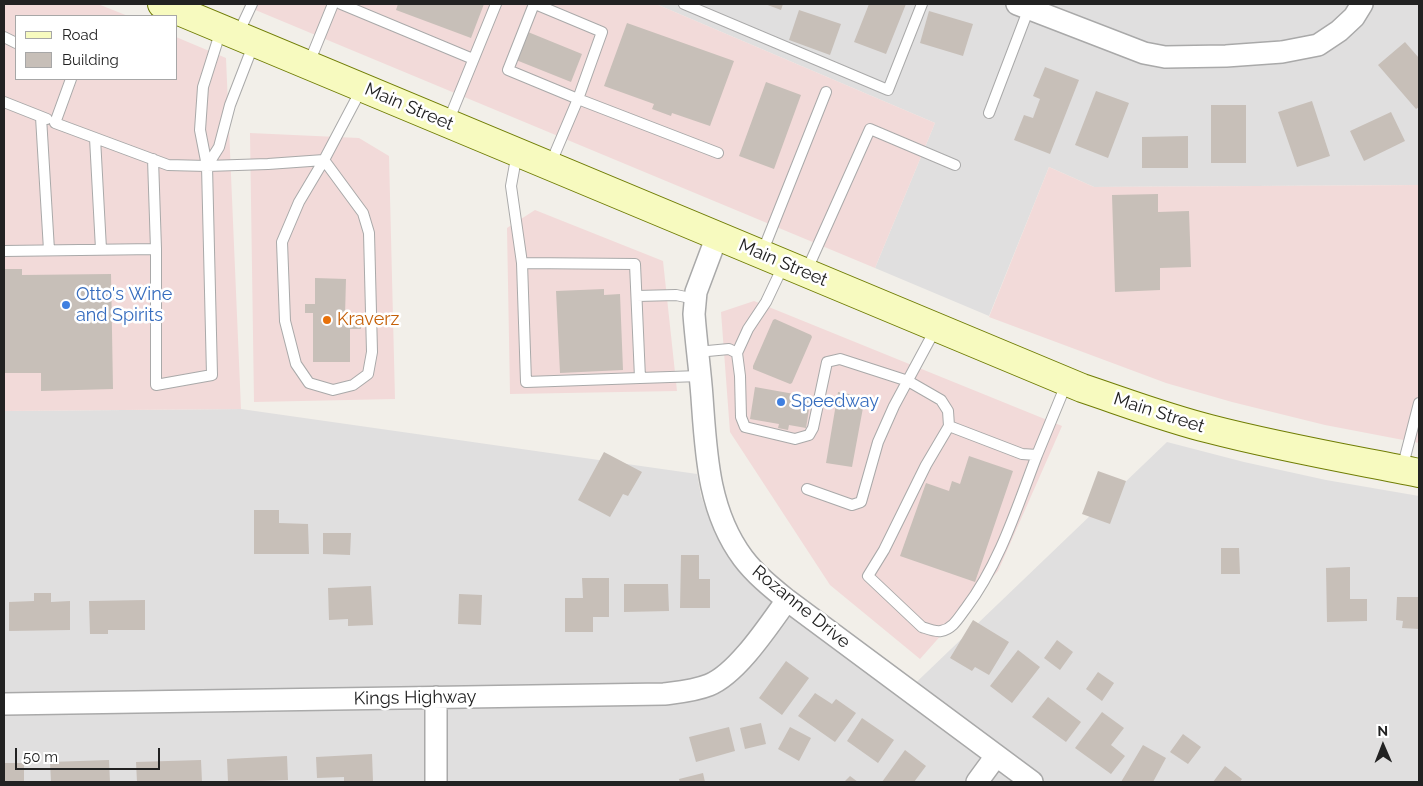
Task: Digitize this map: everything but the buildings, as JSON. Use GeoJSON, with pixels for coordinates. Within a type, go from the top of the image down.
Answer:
{"type":"FeatureCollection","features":[{"type":"Feature","properties":{"kind":"main road","name":"Main Street"},"geometry":{"type":"LineString","coordinates":[[162,4],[1067,381],[1156,414],[1209,429],[1410,472]]}},
{"type":"Feature","properties":{"kind":"street"},"geometry":{"type":"LineString","coordinates":[[1023,6],[1144,53],[1165,58],[1282,52],[1318,44],[1339,31],[1354,17],[1362,4]]}},
{"type":"Feature","properties":{"kind":"street","name":"Rozanne Drive"},"geometry":{"type":"LineString","coordinates":[[717,236],[696,292],[694,314],[707,466],[713,496],[722,522],[742,558],[756,574],[787,600],[1032,782]]}},
{"type":"Feature","properties":{"kind":"street","name":"Kings Highway"},"geometry":{"type":"LineString","coordinates":[[4,704],[654,694],[690,691],[711,684],[735,667],[787,600]]}},
{"type":"Feature","properties":{"kind":"street"},"geometry":{"type":"LineString","coordinates":[[436,697],[436,782]]}},
{"type":"Feature","properties":{"kind":"street"},"geometry":{"type":"LineString","coordinates":[[977,782],[996,756]]}},
{"type":"Feature","properties":{"kind":"lane"},"geometry":{"type":"LineString","coordinates":[[153,159],[156,249],[156,385],[212,375],[207,166],[200,130],[203,87],[238,36],[252,4]]}},
{"type":"Feature","properties":{"kind":"lane"},"geometry":{"type":"LineString","coordinates":[[309,65],[333,4]]}},
{"type":"Feature","properties":{"kind":"lane"},"geometry":{"type":"LineString","coordinates":[[340,4],[473,59]]}},
{"type":"Feature","properties":{"kind":"lane"},"geometry":{"type":"LineString","coordinates":[[447,123],[496,4]]}},
{"type":"Feature","properties":{"kind":"lane"},"geometry":{"type":"LineString","coordinates":[[550,166],[578,99],[602,32],[534,4],[508,70],[578,99],[718,153]]}},
{"type":"Feature","properties":{"kind":"lane"},"geometry":{"type":"LineString","coordinates":[[684,4],[888,90],[922,4]]}},
{"type":"Feature","properties":{"kind":"lane"},"geometry":{"type":"LineString","coordinates":[[989,113],[1023,6]]}},
{"type":"Feature","properties":{"kind":"lane"},"geometry":{"type":"LineString","coordinates":[[207,166],[219,147],[230,105],[238,36]]}},
{"type":"Feature","properties":{"kind":"lane"},"geometry":{"type":"LineString","coordinates":[[55,122],[71,80]]}},
{"type":"Feature","properties":{"kind":"lane"},"geometry":{"type":"LineString","coordinates":[[324,160],[363,213],[369,233],[372,352],[368,374],[353,384],[333,390],[309,383],[296,364],[285,321],[282,242],[299,202],[324,160],[362,87]]}},
{"type":"Feature","properties":{"kind":"lane"},"geometry":{"type":"LineString","coordinates":[[784,264],[826,92]]}},
{"type":"Feature","properties":{"kind":"lane"},"geometry":{"type":"LineString","coordinates":[[4,102],[168,165],[207,166],[324,160]]}},
{"type":"Feature","properties":{"kind":"lane"},"geometry":{"type":"LineString","coordinates":[[41,117],[49,250]]}},
{"type":"Feature","properties":{"kind":"lane"},"geometry":{"type":"LineString","coordinates":[[955,165],[870,129],[784,264],[766,302],[748,329],[737,353],[740,376],[740,417],[745,427],[795,439],[809,435],[813,428],[827,362],[840,359],[908,381],[941,400],[948,411],[949,426],[926,465],[884,550],[868,576],[922,627],[942,631],[954,624],[978,593],[1002,548],[1067,381]]}},
{"type":"Feature","properties":{"kind":"lane"},"geometry":{"type":"LineString","coordinates":[[95,138],[101,249]]}},
{"type":"Feature","properties":{"kind":"lane"},"geometry":{"type":"LineString","coordinates":[[518,152],[511,186],[522,263],[526,382],[700,376]]}},
{"type":"Feature","properties":{"kind":"lane"},"geometry":{"type":"LineString","coordinates":[[4,251],[156,249]]}},
{"type":"Feature","properties":{"kind":"lane"},"geometry":{"type":"LineString","coordinates":[[522,263],[635,264],[640,378]]}},
{"type":"Feature","properties":{"kind":"lane"},"geometry":{"type":"LineString","coordinates":[[637,296],[676,295],[695,299]]}},
{"type":"Feature","properties":{"kind":"lane"},"geometry":{"type":"LineString","coordinates":[[806,490],[852,505],[861,502],[878,442],[936,327]]}},
{"type":"Feature","properties":{"kind":"lane"},"geometry":{"type":"LineString","coordinates":[[697,352],[730,349],[737,353]]}},
{"type":"Feature","properties":{"kind":"lane"},"geometry":{"type":"LineString","coordinates":[[1410,472],[1419,403]]}},
{"type":"Feature","properties":{"kind":"lane"},"geometry":{"type":"LineString","coordinates":[[949,426],[1022,454],[1037,455]]}},
{"type":"Feature","properties":{"kind":"shaded area"},"geometry":{"type":"Polygon","coordinates":[[[4,4],[98,4],[126,15],[15,15],[15,80],[178,80],[178,38],[226,58],[241,409],[4,411],[4,4]]]}},
{"type":"Feature","properties":{"kind":"shaded area"},"geometry":{"type":"Polygon","coordinates":[[[241,4],[656,4],[935,123],[875,268],[241,4]]]}},
{"type":"Feature","properties":{"kind":"shaded area"},"geometry":{"type":"Polygon","coordinates":[[[656,4],[1419,4],[1419,185],[1094,187],[1049,167],[989,316],[875,268],[935,123],[656,4]]]}},
{"type":"Feature","properties":{"kind":"shaded area"},"geometry":{"type":"Polygon","coordinates":[[[250,133],[359,138],[389,156],[395,399],[254,402],[250,133]]]}},
{"type":"Feature","properties":{"kind":"shaded area"},"geometry":{"type":"Polygon","coordinates":[[[1049,167],[1094,187],[1419,185],[1419,443],[1325,425],[1232,402],[1166,383],[989,317],[1049,167]]]}},
{"type":"Feature","properties":{"kind":"shaded area"},"geometry":{"type":"Polygon","coordinates":[[[535,210],[663,261],[677,391],[510,394],[507,228],[535,210]]]}},
{"type":"Feature","properties":{"kind":"shaded area"},"geometry":{"type":"Polygon","coordinates":[[[754,301],[1062,426],[998,571],[920,659],[830,585],[730,432],[721,312],[754,301]]]}},
{"type":"Feature","properties":{"kind":"shaded area"},"geometry":{"type":"Polygon","coordinates":[[[241,409],[697,474],[701,496],[724,550],[749,581],[760,592],[902,696],[1167,442],[1244,462],[1326,480],[1419,496],[1419,782],[4,782],[4,411],[241,409]]]}},
{"type":"Feature","properties":{"kind":"place","name":"Otto's Wine and Spirits"},"geometry":{"type":"Point","coordinates":[66,305]}},
{"type":"Feature","properties":{"kind":"place","name":"Kraverz"},"geometry":{"type":"Point","coordinates":[327,320]}},
{"type":"Feature","properties":{"kind":"place","name":"Speedway"},"geometry":{"type":"Point","coordinates":[781,402]}}]}
